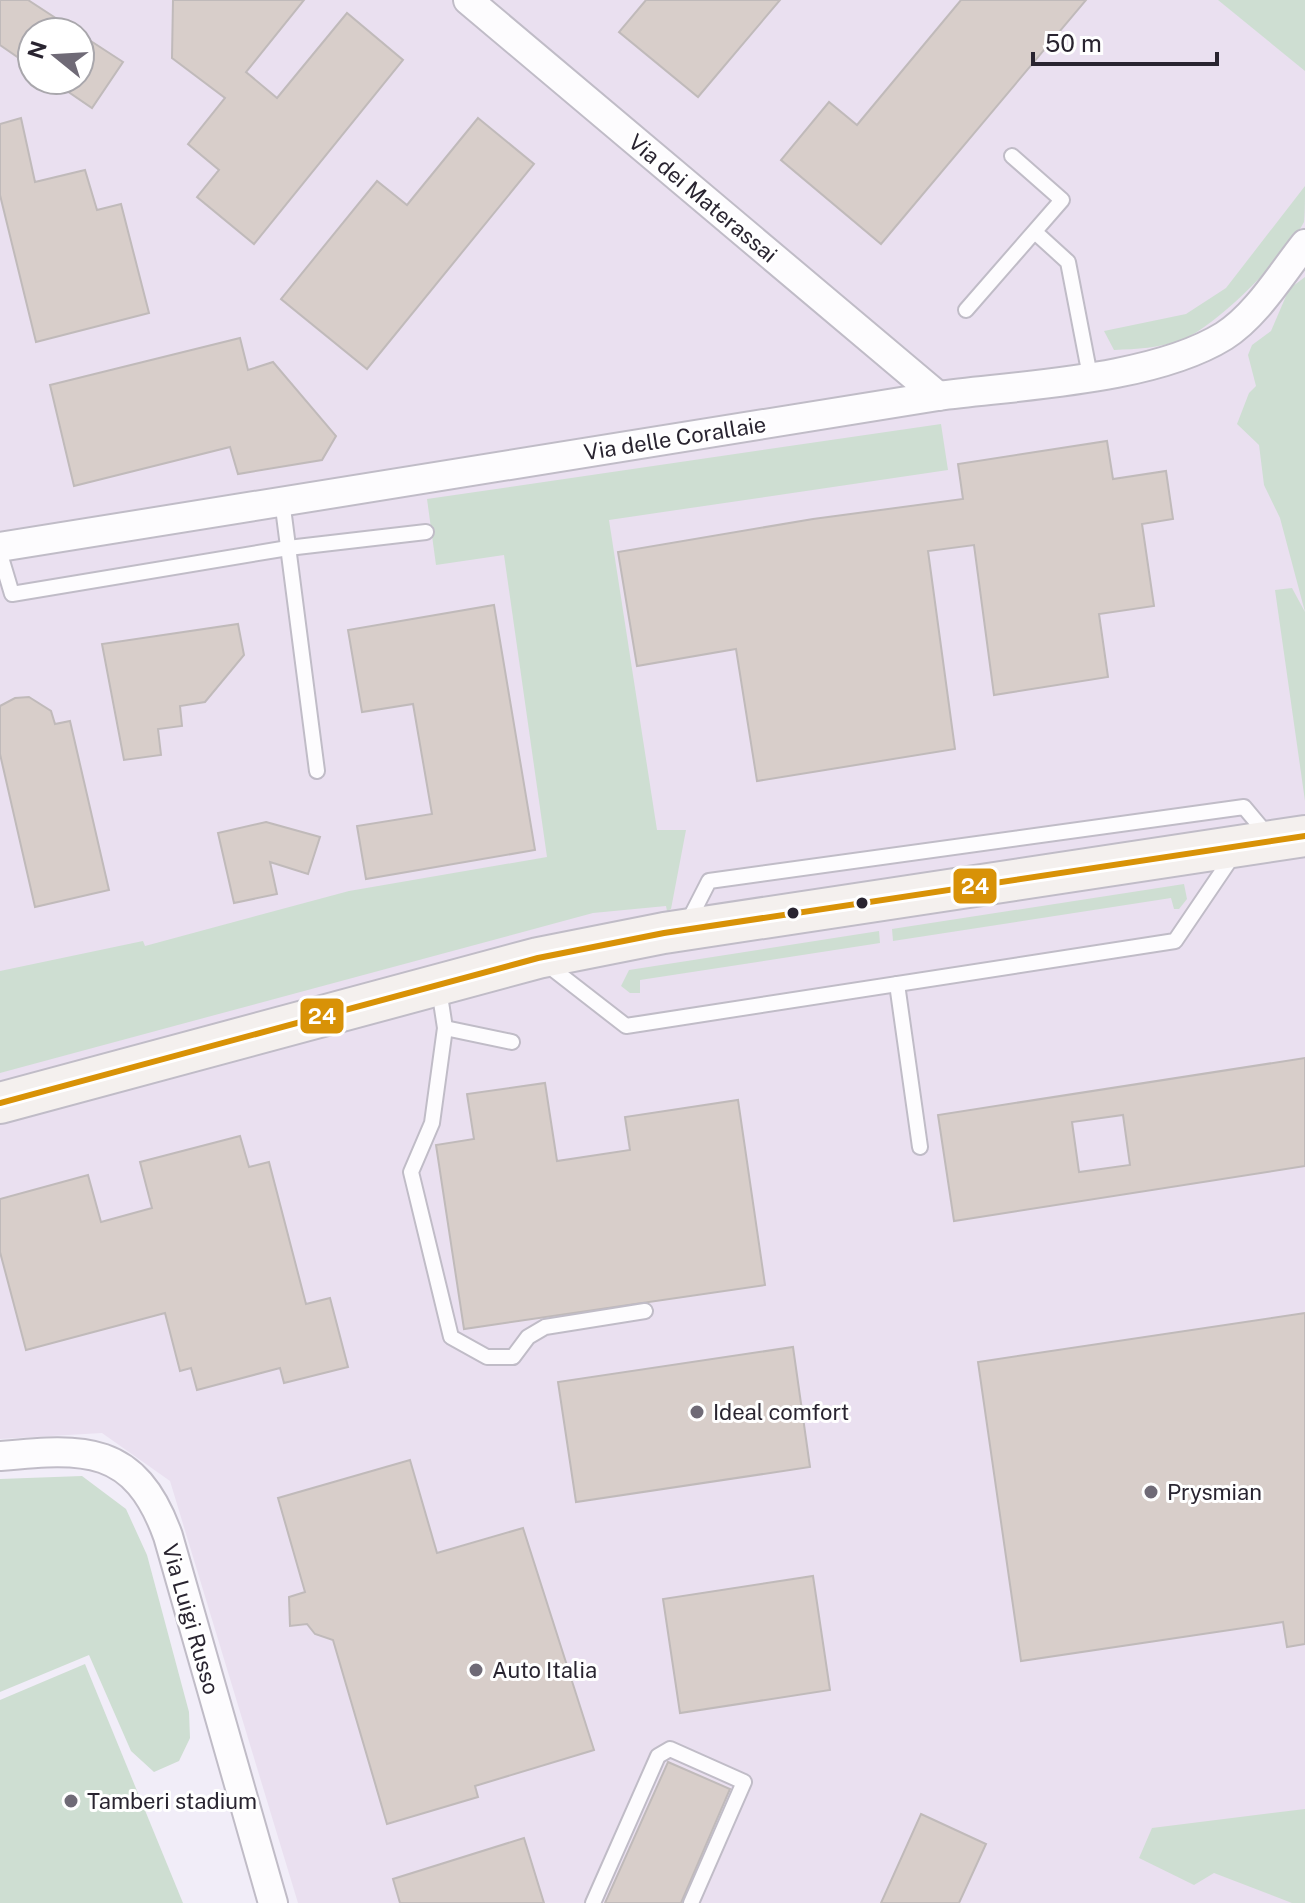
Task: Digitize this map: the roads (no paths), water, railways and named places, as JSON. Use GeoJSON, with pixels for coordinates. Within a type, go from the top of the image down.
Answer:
{"type":"FeatureCollection","features":[{"type":"Feature","properties":{"kind":"street","name":"Via dei Materassai"},"geometry":{"type":"LineString","coordinates":[[468,0],[938,396]]}},
{"type":"Feature","properties":{"kind":"street","name":"Via delle Corallaie"},"geometry":{"type":"LineString","coordinates":[[0,547],[938,396],[1090,376],[1168,360],[1226,335],[1251,311],[1305,244]]}},
{"type":"Feature","properties":{"kind":"street"},"geometry":{"type":"LineString","coordinates":[[0,1103],[538,958],[684,931],[1273,841]]}},
{"type":"Feature","properties":{"kind":"street","name":"Via Luigi Russo"},"geometry":{"type":"LineString","coordinates":[[0,1456],[62,1450],[98,1455],[133,1478],[151,1500],[168,1536],[273,1903]]}},
{"type":"Feature","properties":{"kind":"lane"},"geometry":{"type":"LineString","coordinates":[[966,310],[1062,200],[1012,156]]}},
{"type":"Feature","properties":{"kind":"lane"},"geometry":{"type":"LineString","coordinates":[[1035,232],[1068,262],[1090,376]]}},
{"type":"Feature","properties":{"kind":"lane"},"geometry":{"type":"LineString","coordinates":[[282,500],[317,771]]}},
{"type":"Feature","properties":{"kind":"lane"},"geometry":{"type":"LineString","coordinates":[[0,554],[12,594],[288,548],[426,532]]}},
{"type":"Feature","properties":{"kind":"lane"},"geometry":{"type":"LineString","coordinates":[[538,958],[626,1026],[1175,941],[1273,841]]}},
{"type":"Feature","properties":{"kind":"lane"},"geometry":{"type":"LineString","coordinates":[[897,984],[920,1147]]}},
{"type":"Feature","properties":{"kind":"lane"},"geometry":{"type":"LineString","coordinates":[[438,985],[445,1028],[432,1123],[411,1172],[451,1337],[487,1357],[513,1357],[528,1337],[545,1327],[645,1311]]}},
{"type":"Feature","properties":{"kind":"lane"},"geometry":{"type":"LineString","coordinates":[[445,1028],[512,1042]]}},
{"type":"Feature","properties":{"kind":"lane"},"geometry":{"type":"LineString","coordinates":[[593,1903],[658,1756],[670,1749],[744,1782],[691,1903]]}},
{"type":"Feature","properties":{"kind":"place","name":"Ideal comfort"},"geometry":{"type":"Point","coordinates":[697,1412]}},
{"type":"Feature","properties":{"kind":"place","name":"Prysmian"},"geometry":{"type":"Point","coordinates":[1151,1492]}},
{"type":"Feature","properties":{"kind":"place","name":"Auto Italia"},"geometry":{"type":"Point","coordinates":[476,1670]}},
{"type":"Feature","properties":{"kind":"place","name":"Tamberi stadium"},"geometry":{"type":"Point","coordinates":[71,1801]}}]}
